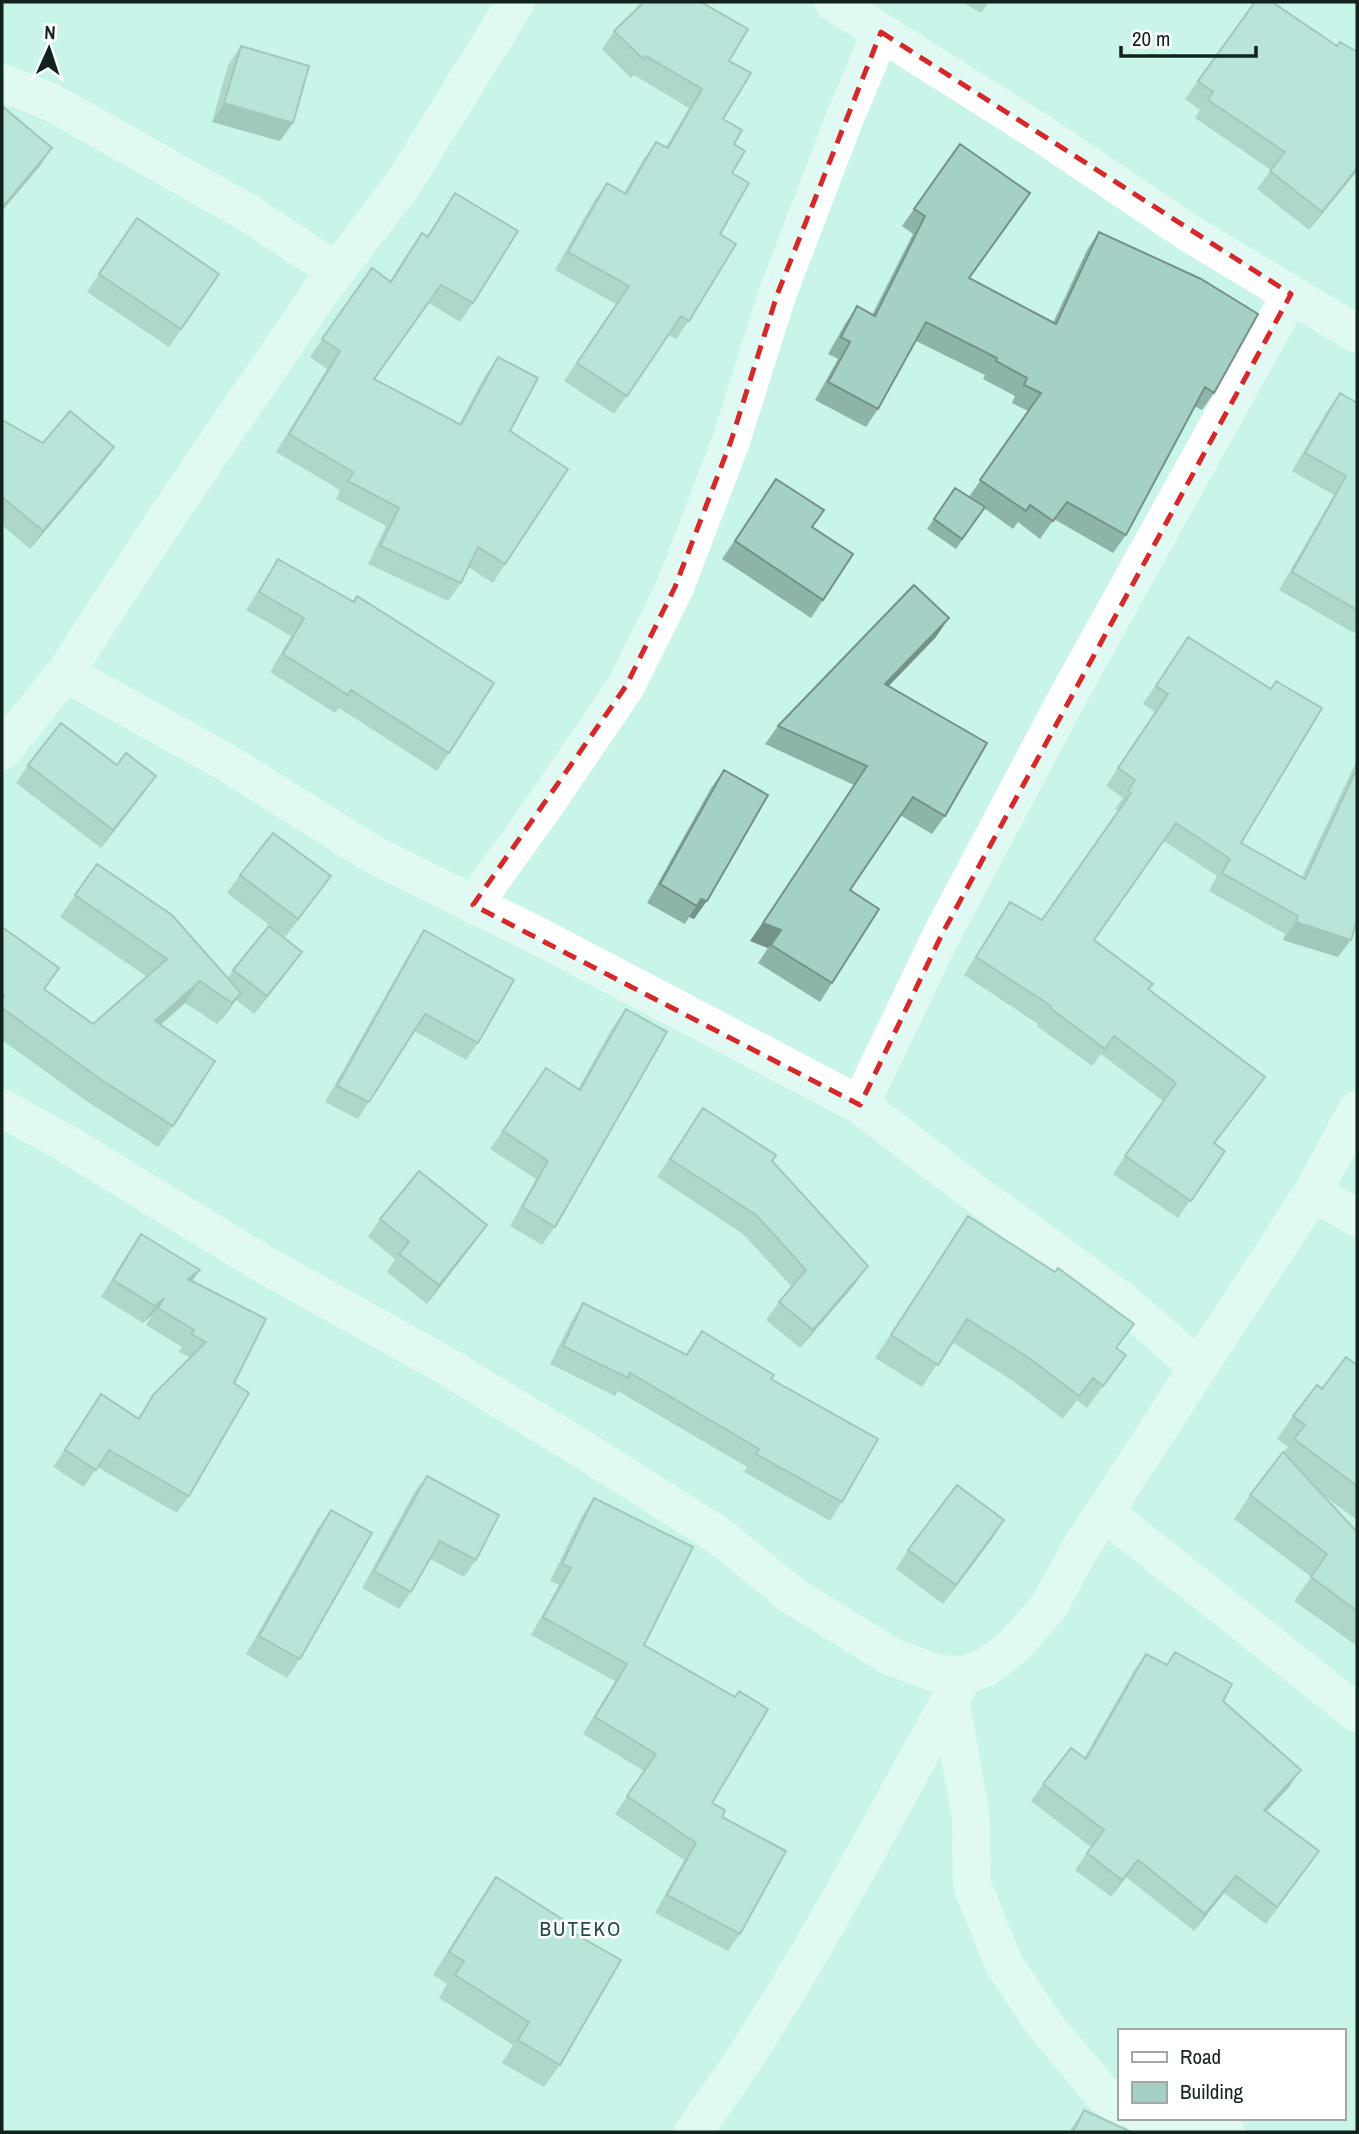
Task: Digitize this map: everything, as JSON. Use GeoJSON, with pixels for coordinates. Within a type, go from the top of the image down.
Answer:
{"type":"FeatureCollection","features":[{"type":"Feature","properties":{"kind":"street"},"geometry":{"type":"LineString","coordinates":[[2,751],[65,673],[164,521],[336,271],[403,184],[516,2]]}},
{"type":"Feature","properties":{"kind":"street"},"geometry":{"type":"LineString","coordinates":[[833,2],[1039,132],[1189,233],[1357,334]]}},
{"type":"Feature","properties":{"kind":"street"},"geometry":{"type":"LineString","coordinates":[[473,905],[538,816],[626,686],[675,587],[732,441],[777,295],[881,32]]}},
{"type":"Feature","properties":{"kind":"street"},"geometry":{"type":"LineString","coordinates":[[2,83],[51,102],[248,213],[336,271]]}},
{"type":"Feature","properties":{"kind":"street"},"geometry":{"type":"LineString","coordinates":[[860,1105],[948,922],[1067,698],[1290,294]]}},
{"type":"Feature","properties":{"kind":"street"},"geometry":{"type":"LineString","coordinates":[[65,673],[224,761],[374,855],[540,937],[860,1105],[971,1191],[1121,1300],[1198,1367]]}},
{"type":"Feature","properties":{"kind":"street"},"geometry":{"type":"LineString","coordinates":[[2,1108],[67,1144],[258,1261],[448,1367],[587,1451],[718,1535],[793,1596],[892,1657],[938,1674],[957,1688],[971,1817],[972,1885],[1004,1964],[1044,2024],[1102,2094],[1118,2105]]}},
{"type":"Feature","properties":{"kind":"street"},"geometry":{"type":"LineString","coordinates":[[694,2132],[795,1976],[957,1688],[1013,1647],[1049,1606],[1080,1549],[1313,1192],[1357,1110]]}},
{"type":"Feature","properties":{"kind":"street"},"geometry":{"type":"LineString","coordinates":[[1313,1192],[1357,1217]]}},
{"type":"Feature","properties":{"kind":"street"},"geometry":{"type":"LineString","coordinates":[[1104,1512],[1357,1713]]}},
{"type":"Feature","properties":{"kind":"street"},"geometry":{"type":"LineString","coordinates":[[1155,2120],[1226,2132]]}},
{"type":"Feature","properties":{"kind":"highlighted area"},"geometry":{"type":"Polygon","coordinates":[[[881,32],[1291,294],[942,934],[860,1105],[473,905],[626,686],[675,587],[731,441],[777,295],[881,32]]]}},
{"type":"Feature","properties":{"kind":"building"},"geometry":{"type":"Polygon","coordinates":[[[644,2],[701,2],[748,29],[729,61],[751,73],[723,119],[742,130],[734,144],[745,151],[732,173],[749,183],[720,234],[736,244],[689,321],[681,316],[627,396],[577,363],[629,286],[568,252],[607,183],[626,194],[656,142],[668,148],[702,89],[646,56],[643,59],[614,31],[644,2]]]}},
{"type":"Feature","properties":{"kind":"building"},"geometry":{"type":"Polygon","coordinates":[[[1255,2],[1272,2],[1337,46],[1340,42],[1357,52],[1357,168],[1322,212],[1270,171],[1285,152],[1208,100],[1213,92],[1198,81],[1255,2]]]}},
{"type":"Feature","properties":{"kind":"building"},"geometry":{"type":"Polygon","coordinates":[[[241,46],[309,66],[293,123],[224,103],[241,46]]]}},
{"type":"Feature","properties":{"kind":"building"},"geometry":{"type":"Polygon","coordinates":[[[2,106],[52,148],[2,208],[2,106]]]}},
{"type":"Feature","properties":{"kind":"building"},"geometry":{"type":"Polygon","coordinates":[[[960,144],[1030,193],[969,278],[1056,324],[1099,232],[1201,279],[1258,314],[1214,393],[1205,387],[1126,535],[1067,502],[1053,521],[1030,505],[1026,511],[980,480],[1041,393],[1024,385],[1027,378],[996,361],[997,358],[926,322],[878,409],[828,382],[850,342],[841,337],[857,306],[875,316],[925,216],[914,209],[960,144]]]}},
{"type":"Feature","properties":{"kind":"building"},"geometry":{"type":"Polygon","coordinates":[[[455,193],[518,231],[473,303],[441,285],[374,379],[461,425],[498,357],[538,378],[510,431],[568,469],[505,564],[478,547],[461,583],[380,546],[399,508],[348,481],[353,472],[289,434],[340,351],[322,339],[372,268],[391,282],[422,233],[428,237],[455,193]]]}},
{"type":"Feature","properties":{"kind":"building"},"geometry":{"type":"Polygon","coordinates":[[[137,218],[219,274],[181,329],[99,274],[137,218]]]}},
{"type":"Feature","properties":{"kind":"building"},"geometry":{"type":"Polygon","coordinates":[[[1340,393],[1357,403],[1357,610],[1292,572],[1346,476],[1305,453],[1340,393]]]}},
{"type":"Feature","properties":{"kind":"building"},"geometry":{"type":"Polygon","coordinates":[[[70,411],[114,447],[43,531],[2,497],[2,420],[43,443],[70,411]]]}},
{"type":"Feature","properties":{"kind":"building"},"geometry":{"type":"Polygon","coordinates":[[[776,479],[824,510],[812,527],[853,554],[823,600],[735,541],[776,479]]]}},
{"type":"Feature","properties":{"kind":"building"},"geometry":{"type":"Polygon","coordinates":[[[955,488],[985,507],[962,539],[934,519],[955,488]]]}},
{"type":"Feature","properties":{"kind":"building"},"geometry":{"type":"Polygon","coordinates":[[[278,559],[354,602],[357,596],[494,683],[449,753],[351,690],[348,695],[283,654],[304,618],[259,592],[278,559]]]}},
{"type":"Feature","properties":{"kind":"building"},"geometry":{"type":"Polygon","coordinates":[[[914,585],[949,618],[885,684],[987,743],[945,816],[913,797],[850,890],[879,909],[832,983],[771,945],[781,930],[763,923],[867,766],[778,726],[914,585]]]}},
{"type":"Feature","properties":{"kind":"building"},"geometry":{"type":"Polygon","coordinates":[[[1188,637],[1271,689],[1276,681],[1322,708],[1241,843],[1305,879],[1357,768],[1357,920],[1351,940],[1296,922],[1298,916],[1222,873],[1230,859],[1176,823],[1094,940],[1153,984],[1148,989],[1265,1077],[1214,1143],[1225,1151],[1191,1201],[1125,1156],[1176,1083],[1114,1036],[1105,1049],[1050,1008],[1051,1006],[976,957],[1010,902],[1042,920],[1131,793],[1128,791],[1135,780],[1118,768],[1168,694],[1156,686],[1188,637]]]}},
{"type":"Feature","properties":{"kind":"building"},"geometry":{"type":"Polygon","coordinates":[[[61,723],[117,765],[126,753],[156,776],[113,830],[28,765],[61,723]]]}},
{"type":"Feature","properties":{"kind":"building"},"geometry":{"type":"Polygon","coordinates":[[[724,770],[768,795],[707,901],[701,899],[697,906],[660,884],[724,770]]]}},
{"type":"Feature","properties":{"kind":"building"},"geometry":{"type":"Polygon","coordinates":[[[273,833],[331,876],[298,919],[240,875],[273,833]]]}},
{"type":"Feature","properties":{"kind":"building"},"geometry":{"type":"Polygon","coordinates":[[[97,864],[172,915],[241,993],[232,1003],[200,981],[155,1021],[215,1061],[173,1126],[100,1079],[2,1008],[2,927],[59,968],[44,989],[93,1024],[167,959],[75,895],[97,864]]]}},
{"type":"Feature","properties":{"kind":"building"},"geometry":{"type":"Polygon","coordinates":[[[269,926],[302,952],[267,996],[233,970],[269,926]]]}},
{"type":"Feature","properties":{"kind":"building"},"geometry":{"type":"Polygon","coordinates":[[[424,930],[514,980],[478,1043],[425,1014],[369,1102],[337,1086],[424,930]]]}},
{"type":"Feature","properties":{"kind":"building"},"geometry":{"type":"Polygon","coordinates":[[[626,1009],[667,1032],[555,1227],[522,1207],[548,1161],[503,1131],[546,1068],[580,1090],[626,1009]]]}},
{"type":"Feature","properties":{"kind":"building"},"geometry":{"type":"Polygon","coordinates":[[[703,1108],[776,1155],[772,1161],[868,1266],[813,1330],[779,1302],[806,1270],[756,1215],[670,1159],[703,1108]]]}},
{"type":"Feature","properties":{"kind":"building"},"geometry":{"type":"Polygon","coordinates":[[[419,1171],[487,1225],[439,1285],[399,1254],[409,1242],[380,1219],[419,1171]]]}},
{"type":"Feature","properties":{"kind":"building"},"geometry":{"type":"Polygon","coordinates":[[[968,1216],[1055,1272],[1058,1268],[1134,1324],[1116,1348],[1126,1355],[1103,1386],[1093,1378],[1079,1396],[1029,1358],[967,1319],[938,1365],[891,1335],[968,1216]]]}},
{"type":"Feature","properties":{"kind":"building"},"geometry":{"type":"Polygon","coordinates":[[[141,1234],[200,1270],[188,1279],[266,1319],[234,1383],[249,1393],[189,1496],[109,1450],[96,1470],[65,1450],[101,1394],[139,1419],[153,1395],[206,1342],[191,1334],[194,1330],[158,1308],[164,1298],[155,1306],[113,1280],[141,1234]]]}},
{"type":"Feature","properties":{"kind":"building"},"geometry":{"type":"Polygon","coordinates":[[[583,1303],[687,1355],[702,1331],[774,1375],[771,1379],[878,1439],[842,1502],[756,1454],[759,1449],[630,1373],[628,1378],[563,1346],[583,1303]]]}},
{"type":"Feature","properties":{"kind":"building"},"geometry":{"type":"Polygon","coordinates":[[[1346,1357],[1357,1365],[1357,1486],[1294,1439],[1305,1425],[1293,1416],[1317,1385],[1322,1389],[1346,1357]]]}},
{"type":"Feature","properties":{"kind":"building"},"geometry":{"type":"Polygon","coordinates":[[[1283,1452],[1357,1532],[1357,1611],[1311,1577],[1327,1554],[1250,1495],[1283,1452]]]}},
{"type":"Feature","properties":{"kind":"building"},"geometry":{"type":"Polygon","coordinates":[[[427,1476],[499,1515],[476,1560],[440,1541],[411,1592],[374,1571],[427,1476]]]}},
{"type":"Feature","properties":{"kind":"building"},"geometry":{"type":"Polygon","coordinates":[[[957,1485],[1004,1520],[956,1585],[908,1550],[957,1485]]]}},
{"type":"Feature","properties":{"kind":"building"},"geometry":{"type":"Polygon","coordinates":[[[594,1498],[693,1547],[644,1645],[735,1697],[739,1691],[768,1709],[712,1803],[725,1810],[722,1817],[786,1851],[740,1934],[667,1895],[696,1843],[627,1796],[656,1754],[595,1717],[627,1664],[543,1617],[571,1568],[562,1564],[594,1498]]]}},
{"type":"Feature","properties":{"kind":"building"},"geometry":{"type":"Polygon","coordinates":[[[331,1510],[372,1533],[300,1659],[259,1636],[331,1510]]]}},
{"type":"Feature","properties":{"kind":"building"},"geometry":{"type":"Polygon","coordinates":[[[1175,1652],[1232,1684],[1223,1701],[1301,1770],[1264,1810],[1319,1851],[1277,1907],[1236,1876],[1205,1914],[1138,1860],[1122,1880],[1087,1853],[1104,1830],[1043,1784],[1071,1748],[1086,1759],[1146,1654],[1167,1665],[1175,1652]]]}},
{"type":"Feature","properties":{"kind":"building"},"geometry":{"type":"Polygon","coordinates":[[[496,1877],[573,1926],[570,1931],[621,1960],[560,2065],[518,2040],[529,2022],[455,1975],[464,1961],[449,1952],[496,1877]]]}},
{"type":"Feature","properties":{"kind":"building"},"geometry":{"type":"Polygon","coordinates":[[[1084,2110],[1131,2132],[1073,2132],[1084,2110]]]}},
{"type":"Feature","properties":{"kind":"district","name":"BUTEKO"},"geometry":{"type":"Point","coordinates":[581,1928]}}]}
